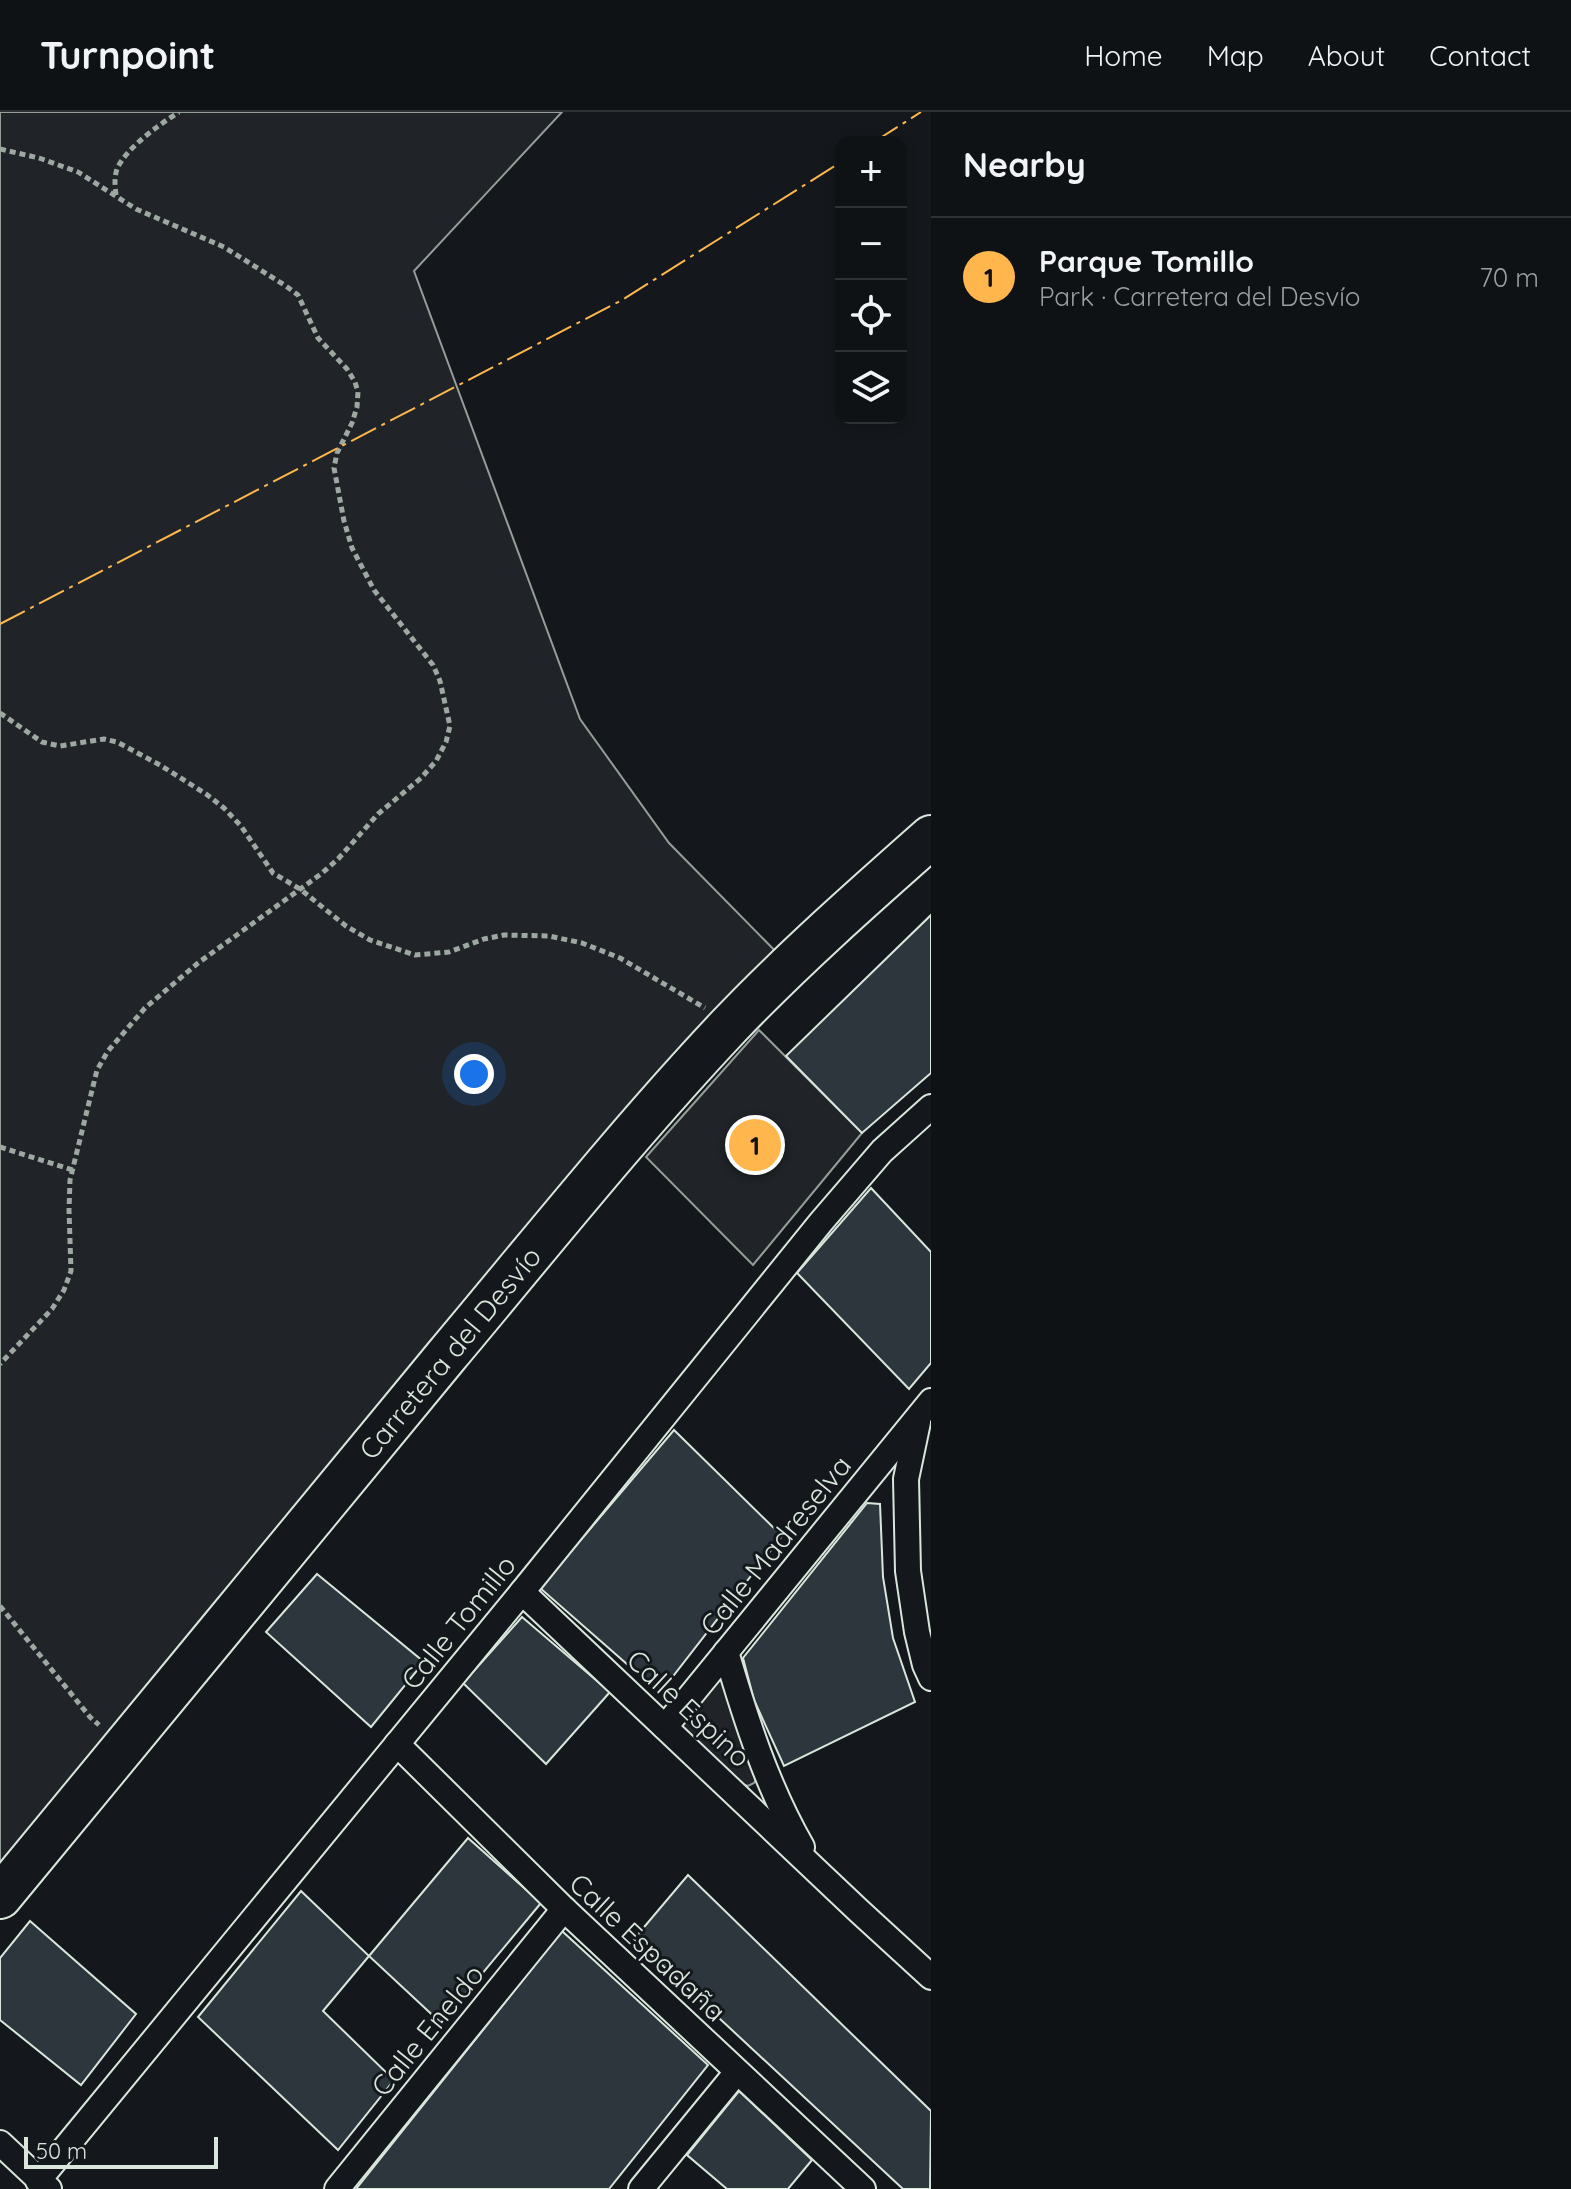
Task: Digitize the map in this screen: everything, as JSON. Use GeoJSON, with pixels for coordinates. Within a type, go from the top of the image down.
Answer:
{"type":"FeatureCollection","features":[{"type":"Feature","properties":{"kind":"highway","name":"Carretera del Desvío"},"geometry":{"type":"LineString","coordinates":[[0,1897],[595,1177],[732,1023],[867,892],[931,837]]}},
{"type":"Feature","properties":{"kind":"street","name":"Calle Tomillo"},"geometry":{"type":"LineString","coordinates":[[44,2185],[821,1222],[882,1151],[931,1107]]}},
{"type":"Feature","properties":{"kind":"street","name":"Calle Madreselva"},"geometry":{"type":"LineString","coordinates":[[665,1727],[925,1408]]}},
{"type":"Feature","properties":{"kind":"street"},"geometry":{"type":"LineString","coordinates":[[925,1408],[906,1479],[908,1571],[917,1632],[931,1678]]}},
{"type":"Feature","properties":{"kind":"street","name":"Calle Espino"},"geometry":{"type":"LineString","coordinates":[[522,1592],[815,1869],[922,1964],[931,1977]]}},
{"type":"Feature","properties":{"kind":"street","name":"Calle Espino"},"geometry":{"type":"LineString","coordinates":[[726,1652],[750,1735],[782,1812],[815,1869]]}},
{"type":"Feature","properties":{"kind":"street","name":"Calle Espadaña"},"geometry":{"type":"LineString","coordinates":[[397,1744],[564,1909],[863,2189]]}},
{"type":"Feature","properties":{"kind":"street","name":"Calle Eneldo"},"geometry":{"type":"LineString","coordinates":[[337,2189],[564,1909]]}},
{"type":"Feature","properties":{"kind":"street"},"geometry":{"type":"LineString","coordinates":[[641,2189],[737,2072]]}},
{"type":"Feature","properties":{"kind":"street"},"geometry":{"type":"LineString","coordinates":[[0,2143],[44,2185]]}},
{"type":"Feature","properties":{"kind":"path"},"geometry":{"type":"LineString","coordinates":[[116,196],[114,181],[123,160],[133,147],[179,112]]}},
{"type":"Feature","properties":{"kind":"path"},"geometry":{"type":"LineString","coordinates":[[0,149],[63,165],[136,209],[224,247],[298,295],[318,338],[347,369],[358,392],[355,415],[337,453],[334,468],[352,548],[374,590],[433,665],[450,726],[436,761],[421,778],[378,814],[338,859],[198,963],[145,1008],[108,1051],[97,1070],[70,1180],[71,1271],[52,1309],[0,1364]]}},
{"type":"Feature","properties":{"kind":"path"},"geometry":{"type":"LineString","coordinates":[[0,713],[42,742],[60,746],[104,739],[117,742],[187,780],[224,808],[241,826],[273,873],[370,940],[415,955],[449,952],[504,935],[549,936],[582,943],[620,958],[732,1023]]}},
{"type":"Feature","properties":{"kind":"path"},"geometry":{"type":"LineString","coordinates":[[0,1147],[73,1170]]}},
{"type":"Feature","properties":{"kind":"path"},"geometry":{"type":"LineString","coordinates":[[0,1606],[90,1717],[125,1746]]}},
{"type":"Feature","properties":{"kind":"shaded area"},"geometry":{"type":"Polygon","coordinates":[[[0,112],[562,112],[414,271],[580,719],[669,843],[790,966],[0,1884],[0,112]]]}},
{"type":"Feature","properties":{"kind":"shaded area"},"geometry":{"type":"Polygon","coordinates":[[[759,1030],[862,1133],[753,1265],[646,1157],[759,1030]]]}},
{"type":"Feature","properties":{"kind":"shaded area"},"geometry":{"type":"Polygon","coordinates":[[[715,1681],[722,1681],[727,1686],[758,1776],[748,1786],[687,1735],[683,1727],[683,1721],[715,1681]]]}},
{"type":"Feature","properties":{"kind":"building"},"geometry":{"type":"Polygon","coordinates":[[[931,915],[931,1073],[862,1133],[786,1056],[931,915]]]}},
{"type":"Feature","properties":{"kind":"building"},"geometry":{"type":"Polygon","coordinates":[[[871,1188],[931,1252],[931,1363],[909,1389],[797,1273],[871,1188]]]}},
{"type":"Feature","properties":{"kind":"building"},"geometry":{"type":"Polygon","coordinates":[[[674,1430],[782,1536],[660,1693],[540,1588],[674,1430]]]}},
{"type":"Feature","properties":{"kind":"building"},"geometry":{"type":"Polygon","coordinates":[[[867,1503],[880,1504],[883,1577],[893,1638],[915,1702],[784,1766],[754,1700],[743,1658],[867,1503]]]}},
{"type":"Feature","properties":{"kind":"building"},"geometry":{"type":"Polygon","coordinates":[[[317,1574],[424,1662],[371,1727],[266,1632],[317,1574]]]}},
{"type":"Feature","properties":{"kind":"building"},"geometry":{"type":"Polygon","coordinates":[[[522,1617],[610,1692],[546,1764],[463,1683],[522,1617]]]}},
{"type":"Feature","properties":{"kind":"building"},"geometry":{"type":"Polygon","coordinates":[[[468,1838],[541,1903],[441,2023],[369,1956],[468,1838]]]}},
{"type":"Feature","properties":{"kind":"building"},"geometry":{"type":"Polygon","coordinates":[[[688,1875],[931,2111],[930,2189],[903,2189],[634,1939],[688,1875]]]}},
{"type":"Feature","properties":{"kind":"building"},"geometry":{"type":"Polygon","coordinates":[[[301,1891],[369,1956],[323,2011],[394,2080],[338,2150],[198,2017],[301,1891]]]}},
{"type":"Feature","properties":{"kind":"building"},"geometry":{"type":"Polygon","coordinates":[[[30,1921],[136,2014],[81,2085],[0,2020],[0,1958],[30,1921]]]}},
{"type":"Feature","properties":{"kind":"building"},"geometry":{"type":"Polygon","coordinates":[[[562,1931],[708,2065],[609,2189],[356,2189],[562,1931]]]}},
{"type":"Feature","properties":{"kind":"building"},"geometry":{"type":"Polygon","coordinates":[[[739,2091],[812,2160],[788,2189],[727,2189],[687,2155],[739,2091]]]}},
{"type":"Feature","properties":{"kind":"power"},"geometry":{"type":"LineString","coordinates":[[883,136],[921,112]]}},
{"type":"Feature","properties":{"kind":"power"},"geometry":{"type":"LineString","coordinates":[[0,624],[622,300],[835,166]]}},
{"type":"Feature","properties":{"kind":"place","name":"Parque Tomillo"},"geometry":{"type":"Point","coordinates":[755,1145]}}]}
